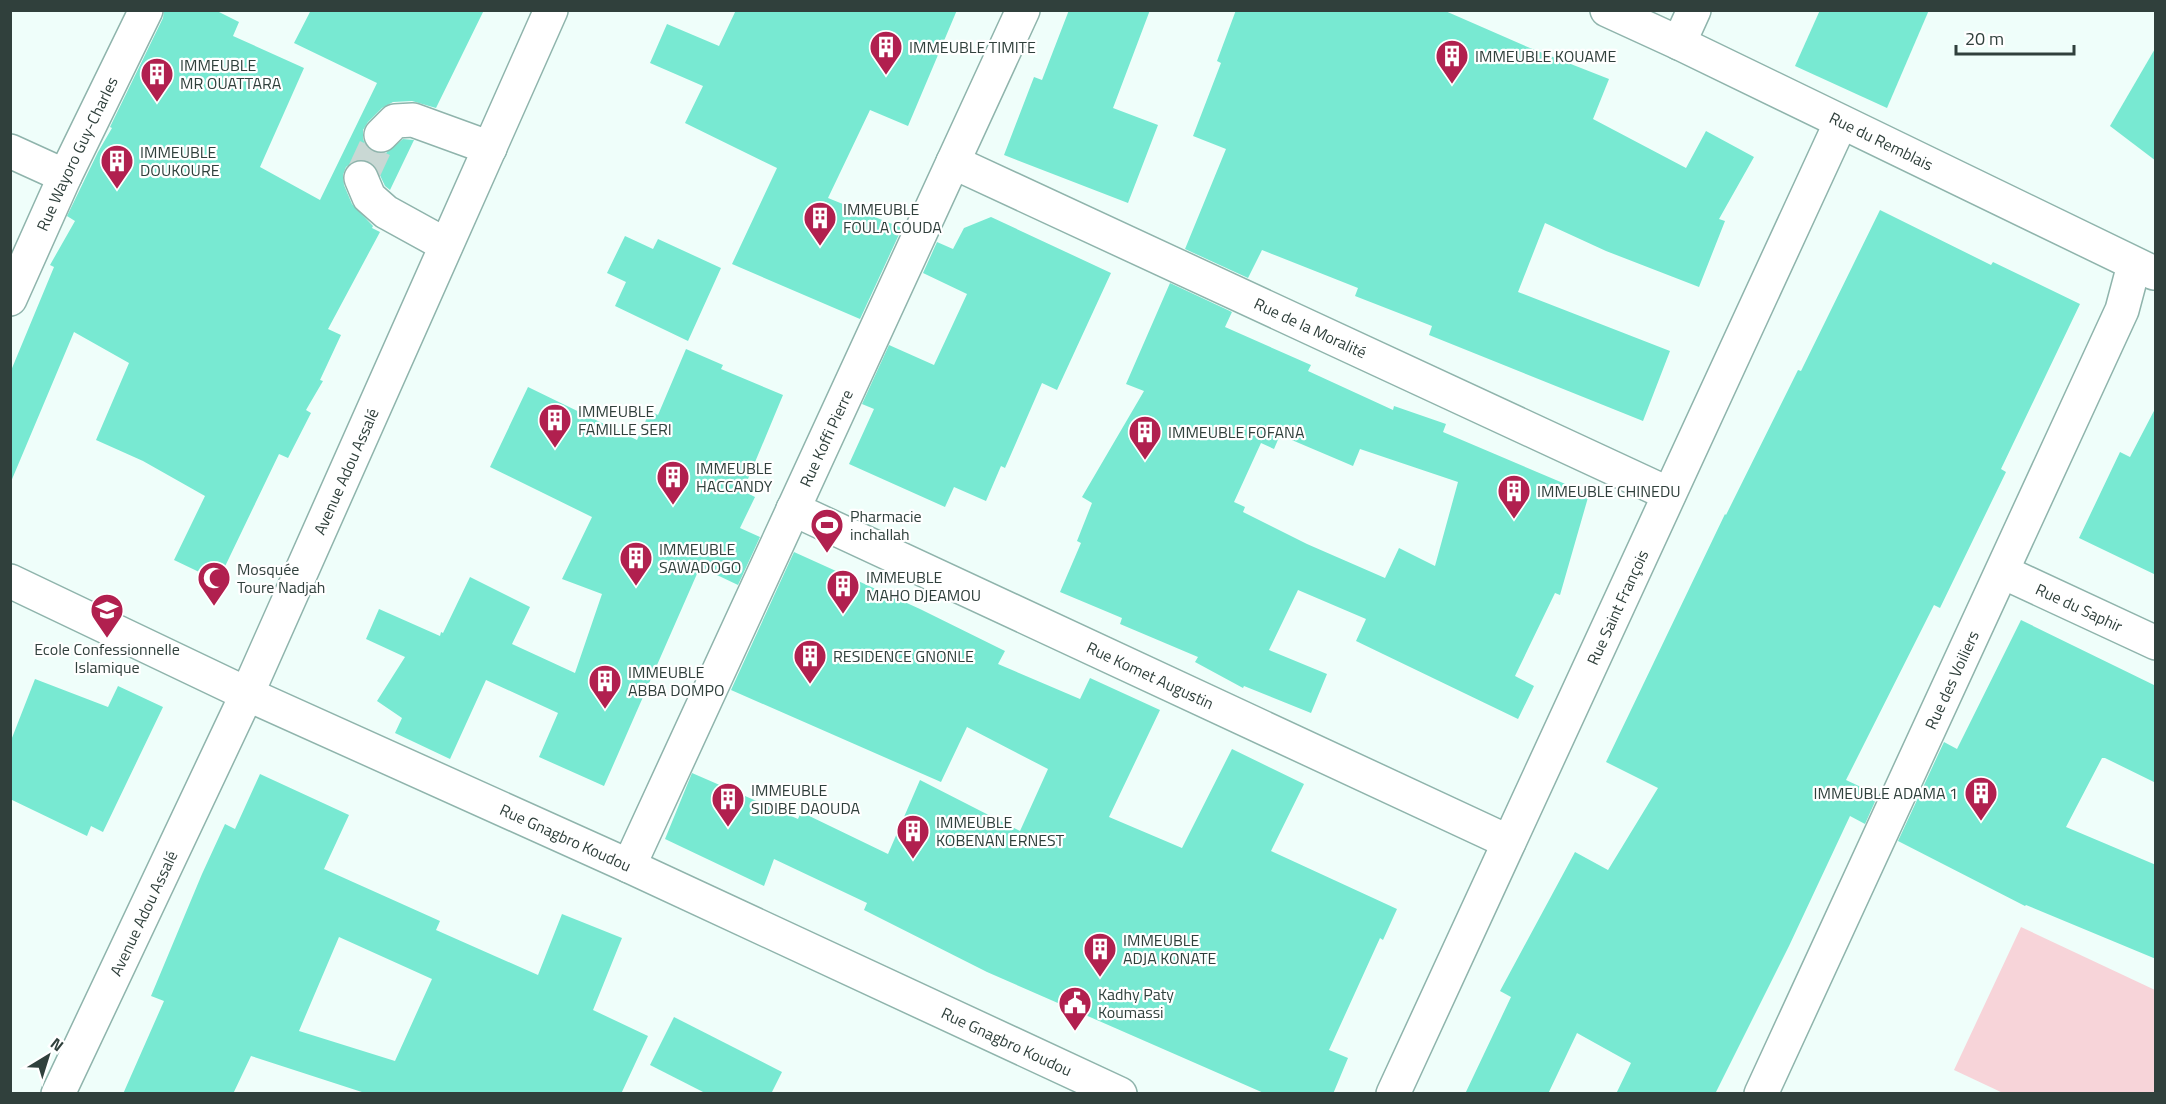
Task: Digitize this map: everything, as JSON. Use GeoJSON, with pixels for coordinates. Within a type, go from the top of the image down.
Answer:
{"type":"FeatureCollection","features":[{"type":"Feature","properties":{"kind":"street","name":"Rue Wayoro Guy-Charles"},"geometry":{"type":"LineString","coordinates":[[10,298],[65,176],[146,10]]}},
{"type":"Feature","properties":{"kind":"street","name":"Avenue Adou Assalé"},"geometry":{"type":"LineString","coordinates":[[58,1094],[247,694],[551,10]]}},
{"type":"Feature","properties":{"kind":"street","name":"Rue Koffi Pierre"},"geometry":{"type":"LineString","coordinates":[[629,866],[1023,10]]}},
{"type":"Feature","properties":{"kind":"street","name":"Rue du Remblais"},"geometry":{"type":"LineString","coordinates":[[1607,10],[2145,269]]}},
{"type":"Feature","properties":{"kind":"street"},"geometry":{"type":"LineString","coordinates":[[1679,43],[1694,10]]}},
{"type":"Feature","properties":{"kind":"street"},"geometry":{"type":"LineString","coordinates":[[381,135],[395,121],[412,120],[490,148]]}},
{"type":"Feature","properties":{"kind":"street","name":"Rue Saint François"},"geometry":{"type":"LineString","coordinates":[[1393,1094],[1841,122]]}},
{"type":"Feature","properties":{"kind":"street"},"geometry":{"type":"LineString","coordinates":[[10,151],[65,176]]}},
{"type":"Feature","properties":{"kind":"street","name":"Rue de la Moralité"},"geometry":{"type":"LineString","coordinates":[[953,162],[1670,494]]}},
{"type":"Feature","properties":{"kind":"street"},"geometry":{"type":"LineString","coordinates":[[361,178],[369,197],[386,212],[446,245]]}},
{"type":"Feature","properties":{"kind":"street","name":"Rue des Voiliers"},"geometry":{"type":"LineString","coordinates":[[1761,1094],[2122,310],[2145,269]]}},
{"type":"Feature","properties":{"kind":"street","name":"Rue Komet Augustin"},"geometry":{"type":"LineString","coordinates":[[793,509],[1509,842]]}},
{"type":"Feature","properties":{"kind":"street","name":"Rue du Saphir"},"geometry":{"type":"LineString","coordinates":[[2003,572],[2156,643]]}},
{"type":"Feature","properties":{"kind":"street","name":"Rue Gnagbro Koudou"},"geometry":{"type":"LineString","coordinates":[[10,581],[247,694],[629,866],[1119,1094]]}},
{"type":"Feature","properties":{"kind":"shaded area"},"geometry":{"type":"Polygon","coordinates":[[[2021,927],[2155,990],[2155,1093],[2003,1093],[1954,1070],[2021,927]]]}},
{"type":"Feature","properties":{"kind":"building"},"geometry":{"type":"Polygon","coordinates":[[[164,10],[215,10],[239,22],[233,36],[304,68],[260,167],[320,200],[377,83],[294,43],[311,10],[484,10],[436,108],[412,101],[393,102],[382,108],[363,130],[363,139],[367,148],[377,153],[386,153],[403,139],[414,140],[390,190],[385,186],[372,163],[364,160],[354,161],[346,167],[343,175],[344,185],[352,204],[373,226],[372,228],[380,232],[328,329],[341,335],[320,380],[323,381],[306,410],[311,413],[288,458],[279,454],[218,581],[174,560],[205,496],[143,461],[96,440],[129,363],[74,332],[10,484],[10,373],[54,267],[50,265],[75,221],[67,216],[112,128],[110,127],[163,18],[164,10]]]}},
{"type":"Feature","properties":{"kind":"building"},"geometry":{"type":"Polygon","coordinates":[[[736,10],[957,10],[908,126],[870,110],[828,198],[902,228],[860,319],[732,264],[777,168],[685,123],[703,86],[650,63],[667,24],[719,46],[736,10]]]}},
{"type":"Feature","properties":{"kind":"building"},"geometry":{"type":"Polygon","coordinates":[[[1069,10],[1150,10],[1113,108],[1158,125],[1128,203],[1004,155],[1034,77],[1042,80],[1069,10]]]}},
{"type":"Feature","properties":{"kind":"building"},"geometry":{"type":"Polygon","coordinates":[[[1236,10],[1443,10],[1609,79],[1593,119],[1686,168],[1706,131],[1754,157],[1719,219],[1725,221],[1699,287],[1606,251],[1545,223],[1518,292],[1670,351],[1643,421],[1429,335],[1432,326],[1355,296],[1358,288],[1262,250],[1248,278],[1185,249],[1226,149],[1193,136],[1221,63],[1217,61],[1236,10]]]}},
{"type":"Feature","properties":{"kind":"building"},"geometry":{"type":"Polygon","coordinates":[[[1820,10],[1929,10],[1887,108],[1795,66],[1820,10]]]}},
{"type":"Feature","properties":{"kind":"building"},"geometry":{"type":"Polygon","coordinates":[[[2156,47],[2156,161],[2110,126],[2156,47]]]}},
{"type":"Feature","properties":{"kind":"building"},"geometry":{"type":"Polygon","coordinates":[[[1880,210],[1991,265],[1993,262],[2080,304],[2001,469],[2006,472],[1940,608],[1934,605],[1846,780],[1878,795],[1865,824],[1850,816],[1789,946],[1715,1094],[1616,1094],[1631,1063],[1577,1033],[1548,1094],[1465,1094],[1511,997],[1500,991],[1575,852],[1608,870],[1658,788],[1606,762],[1725,514],[1798,370],[1801,371],[1880,210]]]}},
{"type":"Feature","properties":{"kind":"building"},"geometry":{"type":"Polygon","coordinates":[[[991,217],[1111,273],[1057,390],[1042,383],[1005,468],[1001,466],[986,501],[954,487],[945,507],[849,464],[874,409],[862,404],[889,345],[934,365],[967,294],[923,273],[937,242],[953,249],[964,228],[991,217]]]}},
{"type":"Feature","properties":{"kind":"building"},"geometry":{"type":"Polygon","coordinates":[[[625,236],[653,249],[658,239],[721,268],[688,341],[615,306],[626,282],[607,273],[625,236]]]}},
{"type":"Feature","properties":{"kind":"building"},"geometry":{"type":"Polygon","coordinates":[[[1170,283],[1232,312],[1225,327],[1311,365],[1308,371],[1393,410],[1394,406],[1446,424],[1443,432],[1589,494],[1560,595],[1555,593],[1515,676],[1534,686],[1518,719],[1356,641],[1366,619],[1298,590],[1269,650],[1327,674],[1311,713],[1244,686],[1243,688],[1195,662],[1198,657],[1120,624],[1122,618],[1060,592],[1081,543],[1077,541],[1092,503],[1082,497],[1144,391],[1126,384],[1170,283]],[[1280,435],[1274,449],[1261,443],[1234,502],[1245,507],[1243,512],[1307,544],[1385,578],[1399,548],[1435,566],[1458,482],[1360,449],[1353,466],[1280,435]]]}},
{"type":"Feature","properties":{"kind":"building"},"geometry":{"type":"Polygon","coordinates":[[[686,349],[723,365],[721,369],[783,395],[743,491],[755,497],[740,528],[760,537],[738,585],[700,567],[604,786],[539,757],[558,713],[486,680],[450,759],[395,733],[402,718],[377,701],[405,657],[366,639],[379,609],[440,636],[470,577],[530,607],[512,644],[575,673],[602,594],[562,579],[592,517],[490,467],[528,387],[637,440],[650,411],[658,415],[686,349]]]}},
{"type":"Feature","properties":{"kind":"building"},"geometry":{"type":"Polygon","coordinates":[[[2156,407],[2156,575],[2079,538],[2120,452],[2130,457],[2156,407]]]}},
{"type":"Feature","properties":{"kind":"building"},"geometry":{"type":"Polygon","coordinates":[[[794,552],[920,609],[1005,651],[998,664],[1080,699],[1090,678],[1160,710],[1109,817],[1182,848],[1232,749],[1304,784],[1271,851],[1397,909],[1383,940],[1380,938],[1329,1050],[1348,1058],[1333,1094],[1266,1094],[987,972],[864,910],[867,903],[774,859],[764,886],[665,839],[692,773],[798,819],[801,812],[888,854],[920,780],[1020,831],[1048,769],[967,727],[941,782],[731,690],[794,552]]]}},
{"type":"Feature","properties":{"kind":"building"},"geometry":{"type":"Polygon","coordinates":[[[2021,620],[2156,686],[2156,783],[2102,758],[2066,827],[2156,865],[2156,959],[2025,906],[1898,841],[1944,742],[1957,749],[2021,620]]]}},
{"type":"Feature","properties":{"kind":"building"},"geometry":{"type":"Polygon","coordinates":[[[35,679],[108,707],[118,686],[163,707],[103,832],[91,826],[87,836],[10,799],[10,743],[35,679]]]}},
{"type":"Feature","properties":{"kind":"building"},"geometry":{"type":"Polygon","coordinates":[[[260,774],[349,815],[324,869],[440,921],[436,930],[538,975],[562,914],[622,938],[593,1010],[648,1036],[621,1094],[368,1094],[251,1056],[233,1094],[123,1094],[164,1001],[151,996],[202,874],[225,824],[235,829],[260,774]],[[339,937],[299,1031],[395,1061],[432,979],[339,937]]]}},
{"type":"Feature","properties":{"kind":"building"},"geometry":{"type":"Polygon","coordinates":[[[674,1017],[782,1072],[771,1094],[707,1094],[650,1065],[674,1017]]]}},
{"type":"Feature","properties":{"kind":"tunnel"},"geometry":{"type":"LineString","coordinates":[[361,178],[381,135]]}},
{"type":"Feature","properties":{"kind":"place","name":"IMMEUBLE TIMITE"},"geometry":{"type":"Point","coordinates":[886,76]}},
{"type":"Feature","properties":{"kind":"place","name":"IMMEUBLE KOUAME"},"geometry":{"type":"Point","coordinates":[1452,85]}},
{"type":"Feature","properties":{"kind":"place","name":"IMMEUBLE MR OUATTARA"},"geometry":{"type":"Point","coordinates":[157,103]}},
{"type":"Feature","properties":{"kind":"place","name":"IMMEUBLE DOUKOURE"},"geometry":{"type":"Point","coordinates":[117,190]}},
{"type":"Feature","properties":{"kind":"place","name":"IMMEUBLE FOULA COUDA"},"geometry":{"type":"Point","coordinates":[820,247]}},
{"type":"Feature","properties":{"kind":"place","name":"IMMEUBLE FAMILLE SERI"},"geometry":{"type":"Point","coordinates":[555,449]}},
{"type":"Feature","properties":{"kind":"place","name":"IMMEUBLE FOFANA"},"geometry":{"type":"Point","coordinates":[1145,461]}},
{"type":"Feature","properties":{"kind":"place","name":"IMMEUBLE HACCANDY"},"geometry":{"type":"Point","coordinates":[673,506]}},
{"type":"Feature","properties":{"kind":"place","name":"IMMEUBLE CHINEDU"},"geometry":{"type":"Point","coordinates":[1514,520]}},
{"type":"Feature","properties":{"kind":"place","name":"Pharmacie inchallah"},"geometry":{"type":"Point","coordinates":[827,554]}},
{"type":"Feature","properties":{"kind":"place","name":"IMMEUBLE SAWADOGO"},"geometry":{"type":"Point","coordinates":[636,587]}},
{"type":"Feature","properties":{"kind":"place","name":"Mosquée Toure Nadjah"},"geometry":{"type":"Point","coordinates":[214,607]}},
{"type":"Feature","properties":{"kind":"place","name":"IMMEUBLE MAHO DJEAMOU"},"geometry":{"type":"Point","coordinates":[843,615]}},
{"type":"Feature","properties":{"kind":"place","name":"Ecole Confessionnelle Islamique"},"geometry":{"type":"Point","coordinates":[107,639]}},
{"type":"Feature","properties":{"kind":"place","name":"RESIDENCE GNONLE"},"geometry":{"type":"Point","coordinates":[810,685]}},
{"type":"Feature","properties":{"kind":"place","name":"IMMEUBLE ABBA DOMPO"},"geometry":{"type":"Point","coordinates":[605,710]}},
{"type":"Feature","properties":{"kind":"place","name":"IMMEUBLE ADAMA 1"},"geometry":{"type":"Point","coordinates":[1981,822]}},
{"type":"Feature","properties":{"kind":"place","name":"IMMEUBLE SIDIBE DAOUDA"},"geometry":{"type":"Point","coordinates":[728,828]}},
{"type":"Feature","properties":{"kind":"place","name":"IMMEUBLE KOBENAN ERNEST"},"geometry":{"type":"Point","coordinates":[913,860]}},
{"type":"Feature","properties":{"kind":"place","name":"IMMEUBLE ADJA KONATE"},"geometry":{"type":"Point","coordinates":[1100,978]}},
{"type":"Feature","properties":{"kind":"place","name":"Kadhy Paty Koumassi"},"geometry":{"type":"Point","coordinates":[1075,1032]}}]}
